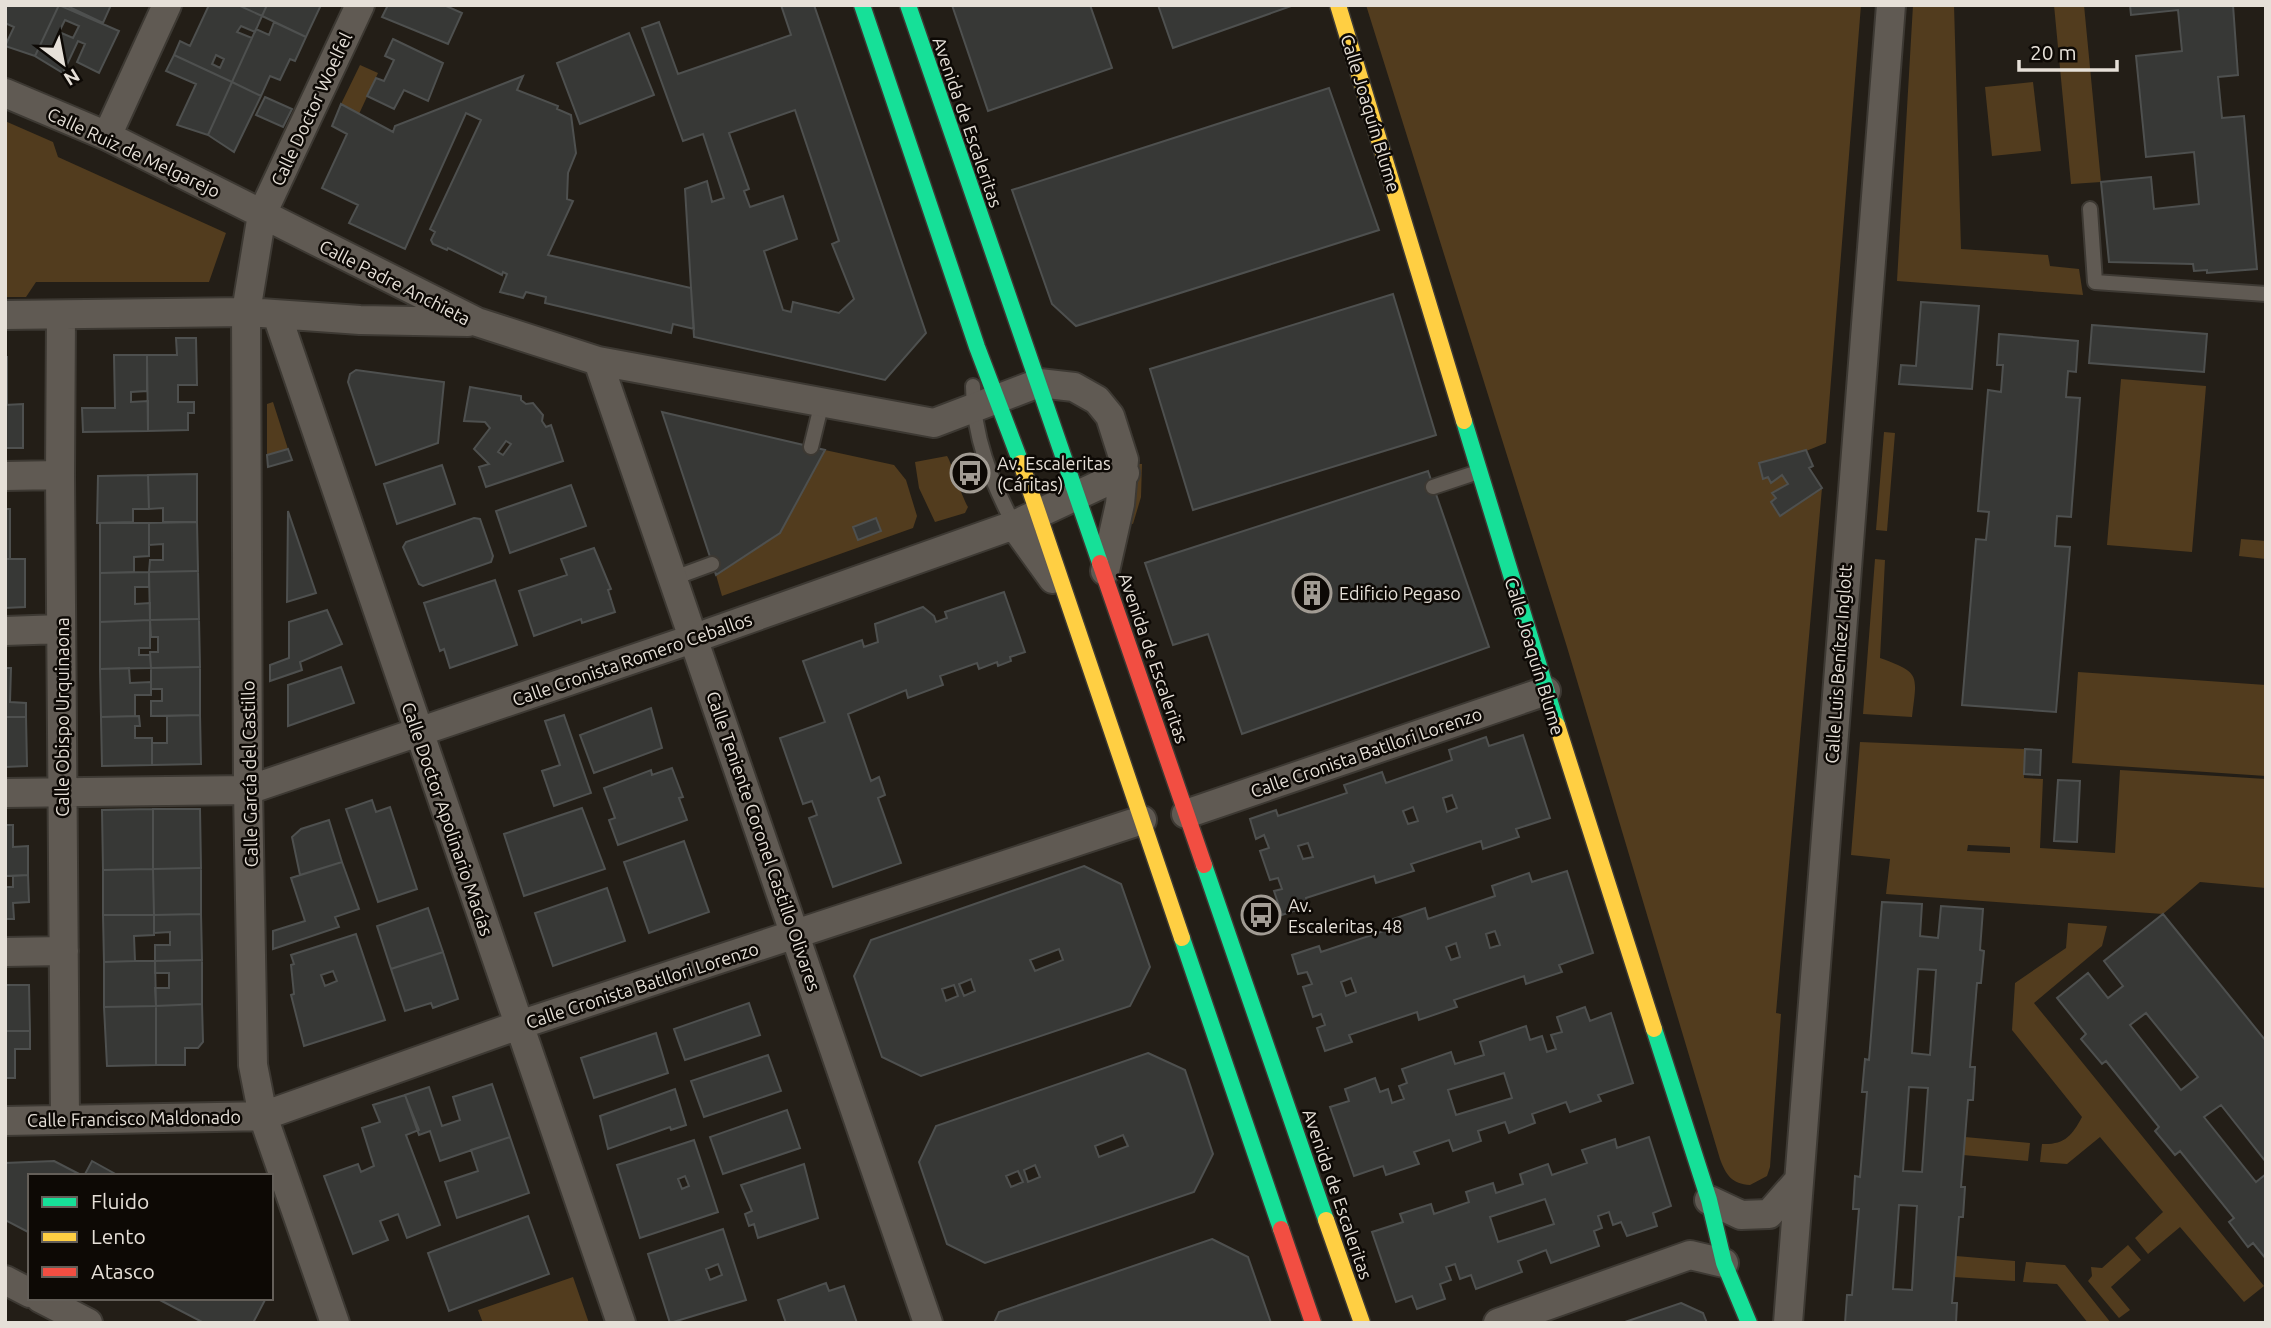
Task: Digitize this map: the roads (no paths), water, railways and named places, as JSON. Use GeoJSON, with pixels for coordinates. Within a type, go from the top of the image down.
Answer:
{"type":"FeatureCollection","features":[{"type":"Feature","properties":{"kind":"street"},"geometry":{"type":"LineString","coordinates":[[107,136],[167,5]]}},
{"type":"Feature","properties":{"kind":"street","name":"Calle Doctor Woelfel"},"geometry":{"type":"LineString","coordinates":[[262,214],[360,5]]}},
{"type":"Feature","properties":{"kind":"street"},"geometry":{"type":"LineString","coordinates":[[862,5],[978,347],[982,396],[1025,520],[1031,552],[1065,593],[1313,1323]]}},
{"type":"Feature","properties":{"kind":"street","name":"Avenida de Escaleritas"},"geometry":{"type":"LineString","coordinates":[[908,5],[1362,1323]]}},
{"type":"Feature","properties":{"kind":"street","name":"Calle Joaquín Blume"},"geometry":{"type":"LineString","coordinates":[[1338,5],[1546,691],[1709,1200],[1724,1263]]}},
{"type":"Feature","properties":{"kind":"street","name":"Calle Luis Benítez Inglott"},"geometry":{"type":"LineString","coordinates":[[1788,1323],[1891,5]]}},
{"type":"Feature","properties":{"kind":"street","name":"Calle Ruiz de Melgarejo"},"geometry":{"type":"LineString","coordinates":[[5,93],[107,136],[262,214]]}},
{"type":"Feature","properties":{"kind":"street","name":"Calle García del Castillo"},"geometry":{"type":"LineString","coordinates":[[262,214],[246,312],[248,790],[253,1065],[263,1116],[335,1323]]}},
{"type":"Feature","properties":{"kind":"street","name":"Calle Padre Anchieta"},"geometry":{"type":"LineString","coordinates":[[262,214],[477,322]]}},
{"type":"Feature","properties":{"kind":"street","name":"Calle Padre Anchieta"},"geometry":{"type":"LineString","coordinates":[[5,315],[246,312],[477,322]]}},
{"type":"Feature","properties":{"kind":"street","name":"Calle Obispo Urquinaona"},"geometry":{"type":"LineString","coordinates":[[61,314],[65,1119]]}},
{"type":"Feature","properties":{"kind":"street","name":"Calle Doctor Apolinario Macías"},"geometry":{"type":"LineString","coordinates":[[277,315],[621,1323]]}},
{"type":"Feature","properties":{"kind":"street"},"geometry":{"type":"LineString","coordinates":[[477,322],[598,361],[934,423],[982,396],[1039,383],[1074,387],[1097,400],[1117,430],[1125,473],[1105,571]]}},
{"type":"Feature","properties":{"kind":"street","name":"Calle Teniente Coronel Castillo Olivares"},"geometry":{"type":"LineString","coordinates":[[598,361],[928,1323]]}},
{"type":"Feature","properties":{"kind":"street","name":"Calle Cronista Romero Ceballos"},"geometry":{"type":"LineString","coordinates":[[5,793],[248,790],[695,638],[1025,520],[1125,473]]}},
{"type":"Feature","properties":{"kind":"street"},"geometry":{"type":"LineString","coordinates":[[5,476],[60,475]]}},
{"type":"Feature","properties":{"kind":"street"},"geometry":{"type":"LineString","coordinates":[[5,631],[61,629]]}},
{"type":"Feature","properties":{"kind":"street","name":"Calle Cronista Batllori Lorenzo"},"geometry":{"type":"LineString","coordinates":[[1186,814],[1546,691]]}},
{"type":"Feature","properties":{"kind":"street","name":"Calle Cronista Batllori Lorenzo"},"geometry":{"type":"LineString","coordinates":[[263,1116],[519,1025],[1142,820]]}},
{"type":"Feature","properties":{"kind":"street"},"geometry":{"type":"LineString","coordinates":[[5,952],[64,951]]}},
{"type":"Feature","properties":{"kind":"street","name":"Calle Francisco Maldonado"},"geometry":{"type":"LineString","coordinates":[[5,1121],[263,1116]]}},
{"type":"Feature","properties":{"kind":"street"},"geometry":{"type":"LineString","coordinates":[[1709,1200],[1741,1215],[1769,1214],[1799,1180]]}},
{"type":"Feature","properties":{"kind":"street"},"geometry":{"type":"LineString","coordinates":[[1498,1323],[1690,1255],[1724,1263],[1749,1323]]}},
{"type":"Feature","properties":{"kind":"street"},"geometry":{"type":"LineString","coordinates":[[5,1280],[28,1292]]}},
{"type":"Feature","properties":{"kind":"street"},"geometry":{"type":"LineString","coordinates":[[44,1300],[88,1323]]}},
{"type":"Feature","properties":{"kind":"lane"},"geometry":{"type":"LineString","coordinates":[[2090,209],[2095,282],[2266,294]]}},
{"type":"Feature","properties":{"kind":"lane"},"geometry":{"type":"LineString","coordinates":[[982,396],[989,474],[1025,520]]}},
{"type":"Feature","properties":{"kind":"lane"},"geometry":{"type":"LineString","coordinates":[[811,447],[822,402]]}},
{"type":"Feature","properties":{"kind":"lane"},"geometry":{"type":"LineString","coordinates":[[1433,487],[1479,471]]}},
{"type":"Feature","properties":{"kind":"lane"},"geometry":{"type":"LineString","coordinates":[[674,578],[712,564]]}},
{"type":"Feature","properties":{"kind":"place","name":"Av. Escaleritas (Cáritas)"},"geometry":{"type":"Point","coordinates":[970,473]}},
{"type":"Feature","properties":{"kind":"place","name":"Edificio Pegaso"},"geometry":{"type":"Point","coordinates":[1312,593]}},
{"type":"Feature","properties":{"kind":"place","name":"Av. Escaleritas, 48"},"geometry":{"type":"Point","coordinates":[1261,915]}}]}
